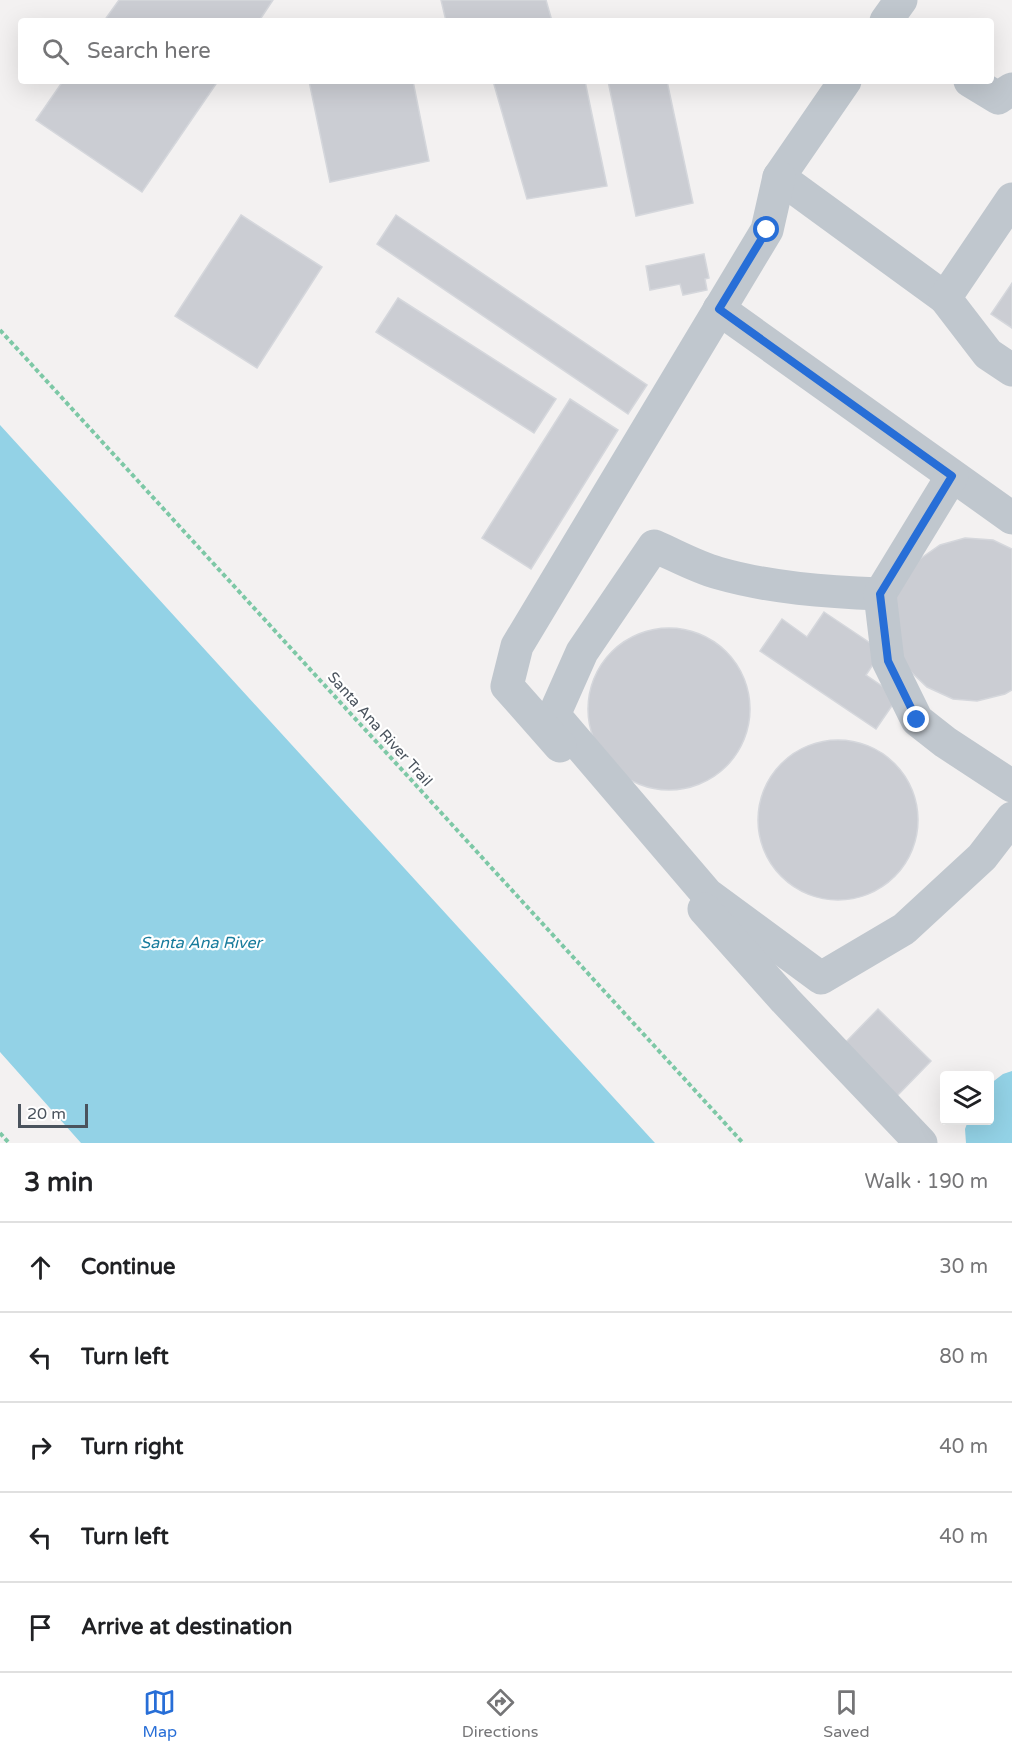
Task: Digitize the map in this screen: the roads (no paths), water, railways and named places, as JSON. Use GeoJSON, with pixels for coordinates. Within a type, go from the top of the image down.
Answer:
{"type":"FeatureCollection","features":[{"type":"Feature","properties":{"kind":"lane"},"geometry":{"type":"LineString","coordinates":[[888,18],[901,0]]}},
{"type":"Feature","properties":{"kind":"lane"},"geometry":{"type":"LineString","coordinates":[[843,84],[779,177],[767,230],[517,646],[507,686],[785,1000],[921,1143]]}},
{"type":"Feature","properties":{"kind":"lane"},"geometry":{"type":"LineString","coordinates":[[975,84],[998,98],[1012,89]]}},
{"type":"Feature","properties":{"kind":"lane"},"geometry":{"type":"LineString","coordinates":[[779,177],[945,298],[988,354],[1012,370]]}},
{"type":"Feature","properties":{"kind":"lane"},"geometry":{"type":"LineString","coordinates":[[945,298],[1012,199]]}},
{"type":"Feature","properties":{"kind":"lane"},"geometry":{"type":"LineString","coordinates":[[719,309],[1012,518]]}},
{"type":"Feature","properties":{"kind":"lane"},"geometry":{"type":"LineString","coordinates":[[952,476],[880,594],[888,661],[917,720],[945,742],[1012,786]]}},
{"type":"Feature","properties":{"kind":"lane"},"geometry":{"type":"LineString","coordinates":[[880,594],[837,592],[760,582],[717,573],[654,546],[582,652],[554,715],[707,894],[821,978],[904,929],[982,857],[1012,818]]}},
{"type":"Feature","properties":{"kind":"water","name":"Santa Ana River"},"geometry":{"type":"Polygon","coordinates":[[[0,425],[655,1143],[81,1143],[0,1052],[0,425]]]}},
{"type":"Feature","properties":{"kind":"water"},"geometry":{"type":"Polygon","coordinates":[[[1012,1071],[1012,1143],[966,1143],[966,1125],[994,1125],[994,1081],[1012,1071]]]}}]}
